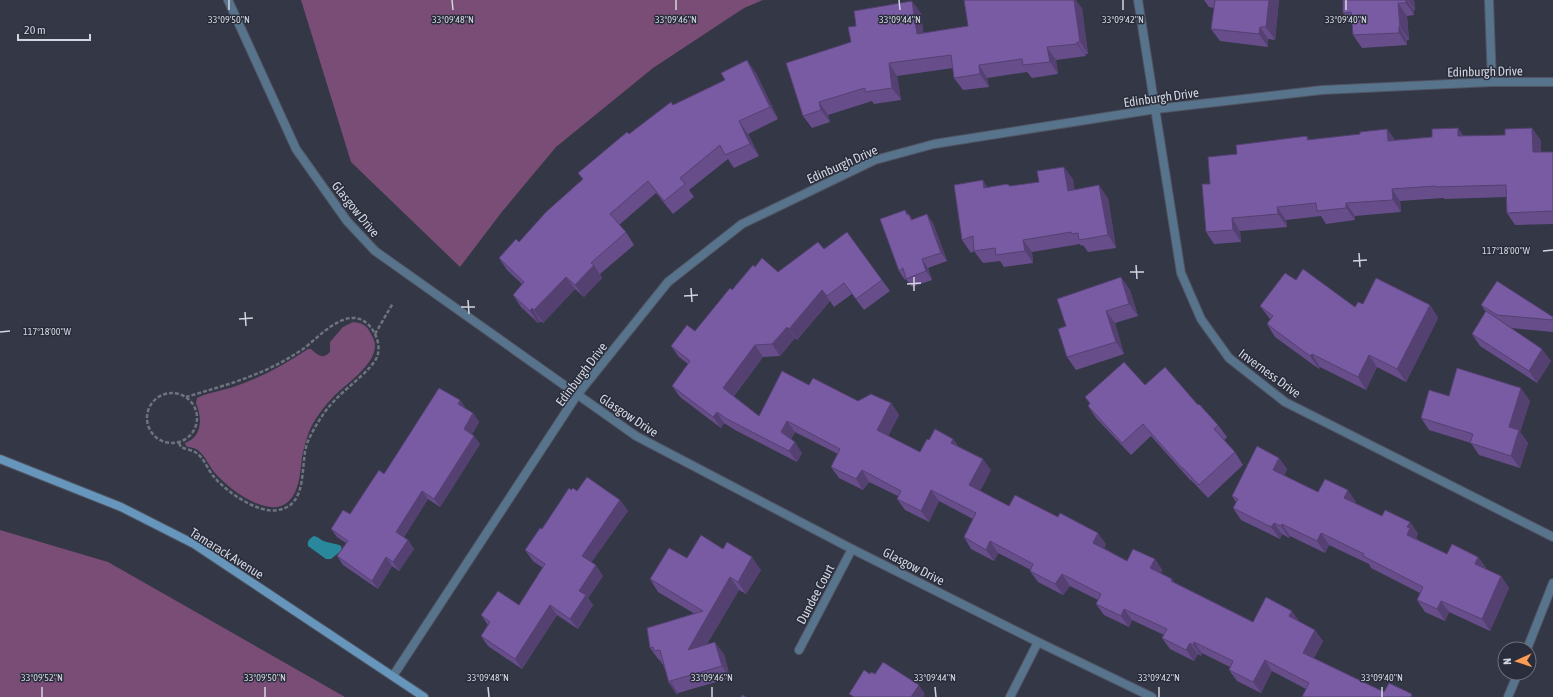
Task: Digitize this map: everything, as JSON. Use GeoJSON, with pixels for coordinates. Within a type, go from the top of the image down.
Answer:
{"type":"FeatureCollection","features":[{"type":"Feature","properties":{"kind":"main road","name":"Tamarack Avenue"},"geometry":{"type":"LineString","coordinates":[[0,459],[121,507],[194,544],[424,697]]}},
{"type":"Feature","properties":{"kind":"street","name":"Glasgow Drive"},"geometry":{"type":"LineString","coordinates":[[228,0],[296,149],[347,221],[375,251],[636,436],[852,549],[1152,697]]}},
{"type":"Feature","properties":{"kind":"street","name":"Inverness Drive"},"geometry":{"type":"LineString","coordinates":[[1138,0],[1181,273],[1201,319],[1229,358],[1285,402],[1553,537]]}},
{"type":"Feature","properties":{"kind":"street"},"geometry":{"type":"LineString","coordinates":[[1489,0],[1492,82]]}},
{"type":"Feature","properties":{"kind":"street","name":"Edinburgh Drive"},"geometry":{"type":"LineString","coordinates":[[393,676],[577,395],[668,282],[742,224],[875,160],[934,144],[1156,109],[1322,90],[1492,82],[1553,82]]}},
{"type":"Feature","properties":{"kind":"street","name":"Dundee Court"},"geometry":{"type":"LineString","coordinates":[[799,650],[852,549]]}},
{"type":"Feature","properties":{"kind":"street"},"geometry":{"type":"LineString","coordinates":[[1530,641],[1553,583]]}},
{"type":"Feature","properties":{"kind":"street"},"geometry":{"type":"LineString","coordinates":[[1010,697],[1038,642]]}},
{"type":"Feature","properties":{"kind":"street"},"geometry":{"type":"LineString","coordinates":[[1508,697],[1515,681]]}},
{"type":"Feature","properties":{"kind":"path"},"geometry":{"type":"LineString","coordinates":[[374,334],[393,303]]}},
{"type":"Feature","properties":{"kind":"path"},"geometry":{"type":"LineString","coordinates":[[179,443],[181,447],[196,452],[214,478],[231,494],[250,504],[269,510],[278,510],[287,507],[295,499],[300,490],[308,442],[320,420],[327,408],[367,370],[377,357],[378,345],[370,325],[361,319],[347,318],[333,324],[305,348],[264,372],[232,384],[186,397]]}},
{"type":"Feature","properties":{"kind":"path"},"geometry":{"type":"LineString","coordinates":[[178,393],[192,402],[196,410],[198,418],[197,426],[193,434],[187,440],[179,443],[167,443],[155,438],[147,423],[147,415],[152,403],[162,395],[178,393]]}},
{"type":"Feature","properties":{"kind":"shaded area"},"geometry":{"type":"Polygon","coordinates":[[[301,0],[763,0],[744,8],[653,68],[556,147],[501,213],[460,267],[351,162],[301,0]]]}},
{"type":"Feature","properties":{"kind":"shaded area"},"geometry":{"type":"Polygon","coordinates":[[[353,322],[364,325],[368,328],[375,343],[374,353],[359,374],[331,399],[312,425],[302,457],[297,487],[290,500],[277,507],[269,507],[252,501],[235,491],[220,479],[199,451],[186,446],[185,443],[195,436],[200,426],[196,403],[197,398],[255,379],[308,349],[311,349],[320,356],[325,356],[330,352],[330,342],[343,327],[353,322]]]}},
{"type":"Feature","properties":{"kind":"shaded area"},"geometry":{"type":"Polygon","coordinates":[[[0,530],[108,562],[345,697],[0,697],[0,530]]]}},
{"type":"Feature","properties":{"kind":"water"},"geometry":{"type":"Polygon","coordinates":[[[314,536],[341,546],[342,550],[331,559],[326,559],[308,546],[309,540],[314,536]]]}},
{"type":"Feature","properties":{"kind":"building"},"geometry":{"type":"Polygon","coordinates":[[[964,0],[1074,0],[1080,42],[1077,42],[1077,44],[1047,47],[1050,62],[1023,65],[1022,59],[979,65],[980,74],[954,78],[951,55],[889,63],[892,88],[865,92],[865,88],[819,102],[821,110],[803,116],[786,63],[851,42],[848,27],[856,26],[854,11],[912,1],[917,34],[968,26],[964,0]]]}},
{"type":"Feature","properties":{"kind":"building"},"geometry":{"type":"Polygon","coordinates":[[[1215,0],[1269,0],[1266,27],[1260,27],[1259,34],[1211,29],[1215,0]]]}},
{"type":"Feature","properties":{"kind":"building"},"geometry":{"type":"Polygon","coordinates":[[[1343,0],[1406,0],[1406,3],[1398,3],[1399,33],[1353,35],[1351,12],[1343,13],[1343,0]]]}},
{"type":"Feature","properties":{"kind":"building"},"geometry":{"type":"Polygon","coordinates":[[[747,60],[770,107],[739,121],[750,144],[725,155],[720,145],[680,178],[685,184],[664,201],[648,181],[610,214],[626,232],[591,263],[594,265],[575,285],[566,277],[534,310],[532,308],[530,311],[513,295],[524,282],[499,258],[516,239],[519,242],[546,212],[583,179],[578,173],[627,132],[629,134],[671,102],[673,105],[725,80],[721,73],[747,60]]]}},
{"type":"Feature","properties":{"kind":"building"},"geometry":{"type":"Polygon","coordinates":[[[1458,128],[1458,136],[1505,135],[1505,129],[1532,128],[1533,152],[1553,152],[1553,211],[1507,213],[1506,185],[1436,186],[1392,189],[1393,200],[1346,203],[1346,208],[1317,211],[1316,203],[1277,207],[1278,214],[1232,218],[1233,230],[1206,232],[1202,184],[1210,184],[1208,157],[1237,154],[1236,145],[1307,136],[1307,140],[1360,134],[1360,132],[1387,129],[1388,141],[1432,137],[1432,129],[1458,128]]]}},
{"type":"Feature","properties":{"kind":"building"},"geometry":{"type":"Polygon","coordinates":[[[1064,167],[1068,191],[1099,185],[1108,235],[1079,240],[1078,233],[1072,234],[1071,232],[1023,240],[1025,251],[996,255],[995,248],[974,251],[973,236],[962,240],[954,185],[983,180],[984,188],[1007,184],[1010,186],[1039,182],[1037,171],[1064,167]]]}},
{"type":"Feature","properties":{"kind":"building"},"geometry":{"type":"Polygon","coordinates":[[[905,210],[907,215],[909,214],[911,220],[927,214],[941,253],[922,259],[926,271],[906,279],[903,268],[899,271],[880,219],[905,210]]]}},
{"type":"Feature","properties":{"kind":"building"},"geometry":{"type":"Polygon","coordinates":[[[847,232],[882,280],[856,299],[844,283],[827,296],[822,290],[789,329],[787,327],[772,344],[755,345],[723,388],[759,416],[782,371],[809,385],[813,378],[858,401],[871,394],[891,403],[877,430],[920,452],[927,439],[929,440],[935,429],[953,439],[951,443],[983,459],[969,485],[1009,506],[1015,495],[1058,517],[1060,513],[1098,533],[1093,543],[1127,561],[1133,549],[1155,559],[1150,568],[1172,579],[1171,581],[1253,622],[1266,597],[1292,611],[1289,616],[1315,630],[1303,653],[1384,692],[1389,683],[1412,694],[1411,697],[1302,697],[1309,683],[1265,660],[1253,682],[1229,670],[1233,661],[1194,642],[1193,645],[1190,643],[1186,650],[1162,638],[1167,629],[1124,609],[1121,616],[1096,604],[1101,594],[1062,574],[1055,584],[1030,571],[1033,564],[990,541],[986,550],[964,537],[976,513],[931,490],[921,511],[897,499],[901,491],[862,470],[856,479],[831,467],[840,449],[787,421],[781,432],[795,442],[789,451],[727,419],[717,412],[713,417],[672,386],[690,361],[671,346],[687,325],[695,331],[730,288],[732,290],[753,265],[755,267],[762,258],[778,272],[818,242],[824,249],[847,232]]]}},
{"type":"Feature","properties":{"kind":"building"},"geometry":{"type":"Polygon","coordinates":[[[1303,269],[1355,307],[1358,302],[1363,304],[1376,278],[1430,305],[1397,369],[1369,355],[1358,377],[1312,354],[1310,356],[1267,324],[1273,316],[1260,306],[1285,273],[1296,280],[1303,269]]]}},
{"type":"Feature","properties":{"kind":"building"},"geometry":{"type":"Polygon","coordinates":[[[1121,277],[1129,304],[1106,311],[1116,342],[1067,357],[1058,329],[1066,326],[1057,299],[1121,277]]]}},
{"type":"Feature","properties":{"kind":"building"},"geometry":{"type":"Polygon","coordinates":[[[1497,281],[1553,317],[1553,320],[1497,315],[1481,305],[1497,281]]]}},
{"type":"Feature","properties":{"kind":"building"},"geometry":{"type":"Polygon","coordinates":[[[1486,311],[1542,349],[1529,371],[1472,334],[1486,311]]]}},
{"type":"Feature","properties":{"kind":"building"},"geometry":{"type":"Polygon","coordinates":[[[1124,362],[1145,385],[1165,367],[1198,405],[1199,404],[1218,425],[1214,429],[1235,452],[1199,485],[1143,424],[1122,443],[1088,406],[1090,403],[1085,397],[1124,362]]]}},
{"type":"Feature","properties":{"kind":"building"},"geometry":{"type":"Polygon","coordinates":[[[1457,368],[1521,388],[1509,427],[1519,430],[1511,456],[1470,443],[1473,434],[1421,418],[1429,390],[1449,396],[1457,368]]]}},
{"type":"Feature","properties":{"kind":"building"},"geometry":{"type":"Polygon","coordinates":[[[439,388],[460,400],[458,404],[473,413],[464,429],[474,436],[434,499],[422,491],[396,532],[408,540],[393,562],[386,557],[372,581],[337,556],[348,541],[331,529],[343,510],[350,514],[379,470],[384,474],[439,388]]]}},
{"type":"Feature","properties":{"kind":"building"},"geometry":{"type":"Polygon","coordinates":[[[1257,446],[1279,458],[1273,470],[1318,492],[1325,479],[1348,490],[1344,498],[1382,516],[1385,510],[1410,522],[1407,527],[1410,528],[1407,535],[1447,554],[1452,544],[1478,557],[1475,564],[1501,576],[1482,619],[1441,601],[1437,609],[1417,600],[1423,587],[1363,556],[1364,554],[1321,533],[1317,541],[1282,524],[1281,526],[1274,523],[1271,527],[1233,508],[1238,499],[1232,496],[1257,446]]]}},
{"type":"Feature","properties":{"kind":"building"},"geometry":{"type":"Polygon","coordinates":[[[587,477],[620,500],[582,556],[596,565],[579,591],[586,595],[570,619],[550,605],[515,659],[481,636],[490,622],[481,615],[498,591],[519,605],[545,564],[525,550],[540,528],[542,529],[569,488],[571,490],[573,488],[577,491],[587,477]]]}},
{"type":"Feature","properties":{"kind":"building"},"geometry":{"type":"Polygon","coordinates":[[[701,535],[723,549],[727,542],[752,557],[738,582],[730,577],[688,650],[715,642],[722,666],[670,681],[669,683],[660,650],[654,651],[653,647],[650,648],[647,628],[703,611],[650,579],[669,548],[687,558],[701,535]]]}},
{"type":"Feature","properties":{"kind":"building"},"geometry":{"type":"Polygon","coordinates":[[[883,662],[919,685],[911,697],[854,697],[849,694],[864,670],[870,674],[871,672],[875,674],[883,662]]]}}]}
